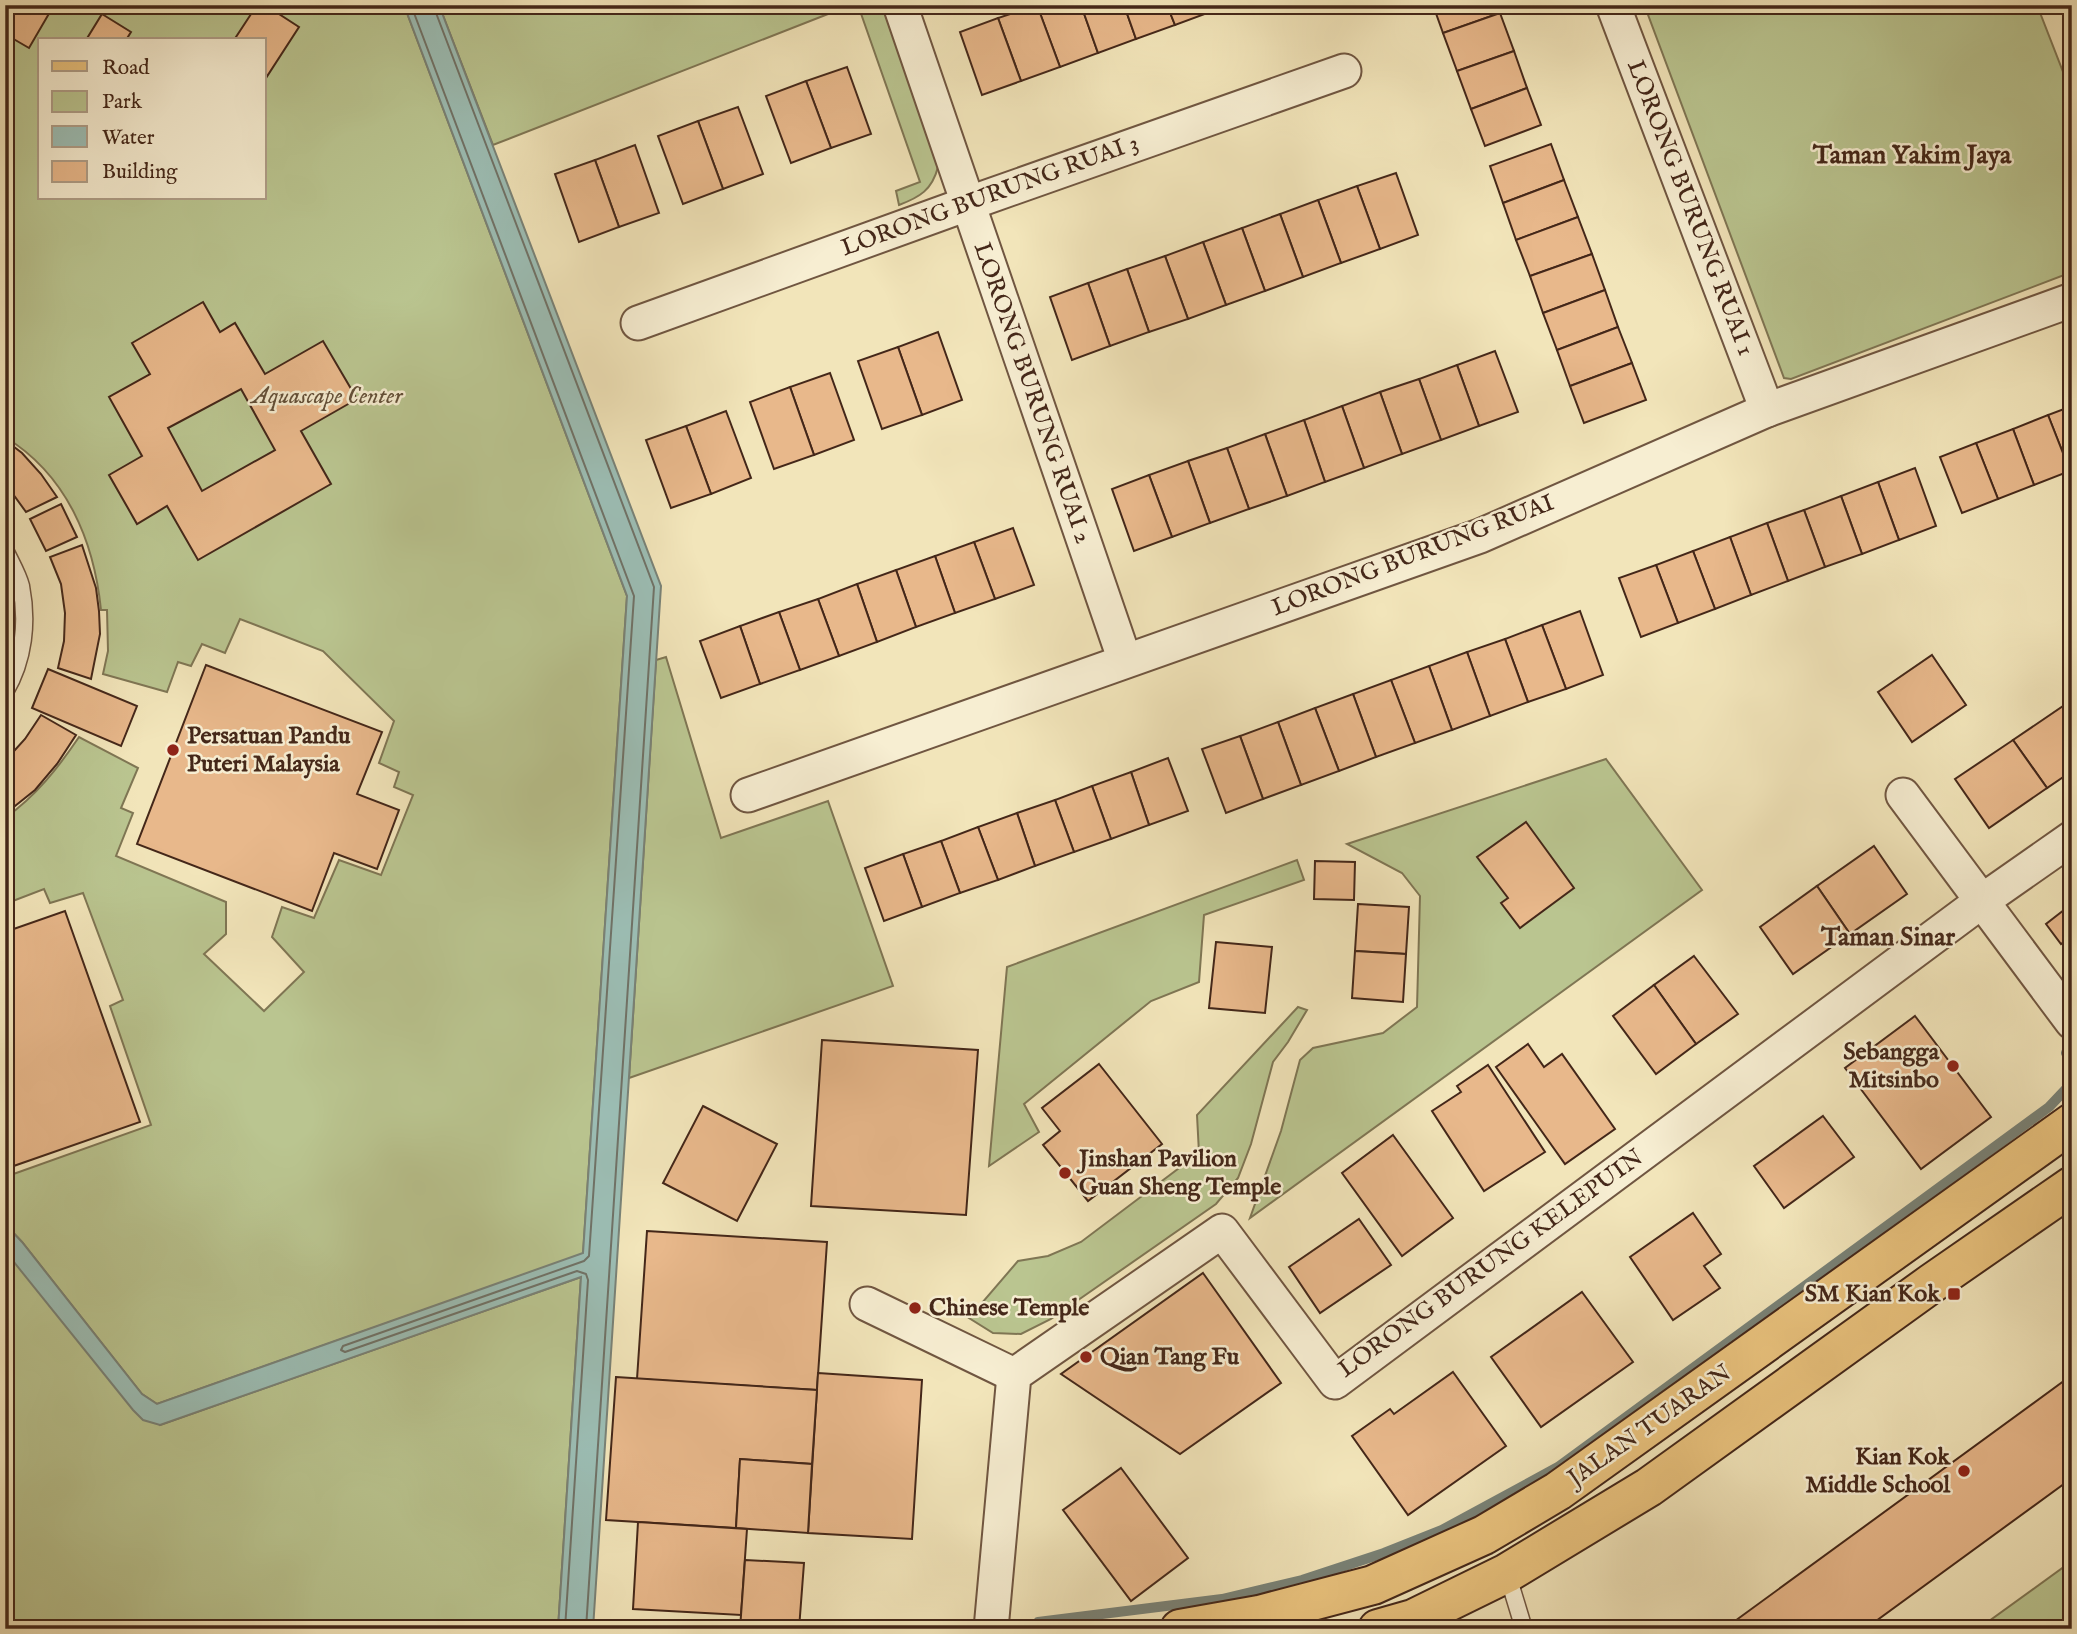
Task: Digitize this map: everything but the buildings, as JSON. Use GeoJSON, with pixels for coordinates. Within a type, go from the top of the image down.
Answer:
{"type":"FeatureCollection","features":[{"type":"Feature","properties":{"kind":"main road","name":"JALAN TUARAN"},"geometry":{"type":"LineString","coordinates":[[1180,1629],[1259,1615],[1373,1586],[1484,1535],[1558,1491],[2072,1124]]}},
{"type":"Feature","properties":{"kind":"main road","name":"JALAN TUARAN"},"geometry":{"type":"LineString","coordinates":[[1378,1629],[1413,1619],[1507,1573],[1649,1487],[1932,1283],[2072,1186]]}},
{"type":"Feature","properties":{"kind":"street","name":"LORONG BURUNG RUAI 2"},"geometry":{"type":"LineString","coordinates":[[900,5],[1125,662]]}},
{"type":"Feature","properties":{"kind":"street","name":"LORONG BURUNG RUAI 1"},"geometry":{"type":"LineString","coordinates":[[1613,5],[1768,410]]}},
{"type":"Feature","properties":{"kind":"street","name":"LORONG BURUNG RUAI 3"},"geometry":{"type":"LineString","coordinates":[[638,323],[1343,71]]}},
{"type":"Feature","properties":{"kind":"street","name":"LORONG BURUNG RUAI"},"geometry":{"type":"LineString","coordinates":[[748,795],[1480,536],[1768,410],[2072,300]]}},
{"type":"Feature","properties":{"kind":"street"},"geometry":{"type":"LineString","coordinates":[[1903,795],[2071,1021]]}},
{"type":"Feature","properties":{"kind":"street","name":"LORONG BURUNG KELEPUIN"},"geometry":{"type":"LineString","coordinates":[[1014,1375],[1222,1231],[1335,1382],[1982,901],[2072,838]]}},
{"type":"Feature","properties":{"kind":"street"},"geometry":{"type":"LineString","coordinates":[[867,1304],[1014,1375],[991,1629]]}},
{"type":"Feature","properties":{"kind":"lane"},"geometry":{"type":"LineString","coordinates":[[5,550],[20,583],[25,630],[15,675],[5,692]]}},
{"type":"Feature","properties":{"kind":"lane"},"geometry":{"type":"LineString","coordinates":[[1507,1573],[1524,1629]]}},
{"type":"Feature","properties":{"kind":"green space","name":"Aquascape Center"},"geometry":{"type":"Polygon","coordinates":[[[5,5],[404,5],[627,596],[583,1254],[157,1404],[142,1394],[5,1224],[5,1177],[151,1125],[110,1006],[123,1000],[83,893],[50,903],[44,889],[5,904],[5,818],[46,781],[79,737],[138,768],[121,808],[133,813],[116,856],[226,902],[226,934],[204,954],[264,1011],[304,972],[272,937],[282,907],[314,918],[339,860],[381,875],[413,795],[394,787],[399,772],[379,763],[394,721],[323,651],[240,619],[225,653],[202,644],[191,666],[178,662],[167,692],[103,674],[108,651],[107,610],[101,610],[92,559],[84,535],[61,490],[27,453],[5,437],[5,5]]]}},
{"type":"Feature","properties":{"kind":"green space"},"geometry":{"type":"Polygon","coordinates":[[[439,5],[851,5],[493,145],[439,5]]]}},
{"type":"Feature","properties":{"kind":"green space"},"geometry":{"type":"Polygon","coordinates":[[[858,5],[883,5],[938,167],[924,192],[899,205],[896,191],[920,182],[858,5]]]}},
{"type":"Feature","properties":{"kind":"green space"},"geometry":{"type":"Polygon","coordinates":[[[1665,5],[2037,5],[2072,95],[2072,272],[1791,379],[1784,378],[1647,12],[1665,5]]]}},
{"type":"Feature","properties":{"kind":"green space"},"geometry":{"type":"Polygon","coordinates":[[[666,657],[721,838],[828,801],[893,986],[629,1078],[656,660],[666,657]]]}},
{"type":"Feature","properties":{"kind":"green space"},"geometry":{"type":"Polygon","coordinates":[[[1606,759],[1702,890],[1250,1218],[1281,1131],[1300,1060],[1313,1048],[1383,1033],[1417,1007],[1420,896],[1402,873],[1347,844],[1606,759]]]}},
{"type":"Feature","properties":{"kind":"green space"},"geometry":{"type":"Polygon","coordinates":[[[1297,860],[1304,880],[1204,915],[1199,982],[1151,1001],[1024,1104],[1039,1132],[989,1166],[1007,967],[1297,860]]]}},
{"type":"Feature","properties":{"kind":"green space"},"geometry":{"type":"Polygon","coordinates":[[[1298,1007],[1307,1010],[1273,1062],[1251,1144],[1238,1178],[1216,1204],[1051,1319],[1021,1334],[993,1333],[969,1318],[1018,1261],[1048,1256],[1081,1242],[1199,1153],[1197,1115],[1298,1007]]]}},
{"type":"Feature","properties":{"kind":"green space"},"geometry":{"type":"Polygon","coordinates":[[[5,1251],[160,1425],[581,1277],[558,1629],[5,1629],[5,1251]]]}},
{"type":"Feature","properties":{"kind":"green space"},"geometry":{"type":"Polygon","coordinates":[[[2072,1561],[2072,1629],[1978,1629],[2072,1561]]]}},
{"type":"Feature","properties":{"kind":"water"},"geometry":{"type":"Polygon","coordinates":[[[404,5],[439,5],[661,586],[593,1629],[558,1629],[581,1277],[160,1425],[143,1420],[133,1410],[5,1251],[5,1224],[142,1394],[157,1404],[583,1253],[627,596],[404,5]]]}},
{"type":"Feature","properties":{"kind":"waterway"},"geometry":{"type":"LineString","coordinates":[[2066,1053],[2072,1062]]}},
{"type":"Feature","properties":{"kind":"waterway"},"geometry":{"type":"LineString","coordinates":[[1038,1622],[1222,1599],[1302,1580],[1384,1553],[1442,1530],[1558,1467],[2049,1107],[2066,1089],[2072,1075]]}},
{"type":"Feature","properties":{"kind":"place","name":"Persatuan Pandu Puteri Malaysia"},"geometry":{"type":"Point","coordinates":[173,750]}},
{"type":"Feature","properties":{"kind":"place","name":"Sebangga Mitsinbo"},"geometry":{"type":"Point","coordinates":[1953,1066]}},
{"type":"Feature","properties":{"kind":"place","name":"Jinshan Pavilion Guan Sheng Temple"},"geometry":{"type":"Point","coordinates":[1065,1173]}},
{"type":"Feature","properties":{"kind":"place","name":"SM Kian Kok"},"geometry":{"type":"Point","coordinates":[1954,1294]}},
{"type":"Feature","properties":{"kind":"place","name":"Chinese Temple"},"geometry":{"type":"Point","coordinates":[915,1308]}},
{"type":"Feature","properties":{"kind":"place","name":"Qian Tang Fu"},"geometry":{"type":"Point","coordinates":[1086,1357]}},
{"type":"Feature","properties":{"kind":"place","name":"Kian Kok Middle School"},"geometry":{"type":"Point","coordinates":[1964,1471]}},
{"type":"Feature","properties":{"kind":"district","name":"Taman Yakim Jaya"},"geometry":{"type":"Point","coordinates":[1912,155]}},
{"type":"Feature","properties":{"kind":"district","name":"Taman Sinar"},"geometry":{"type":"Point","coordinates":[1888,937]}}]}
